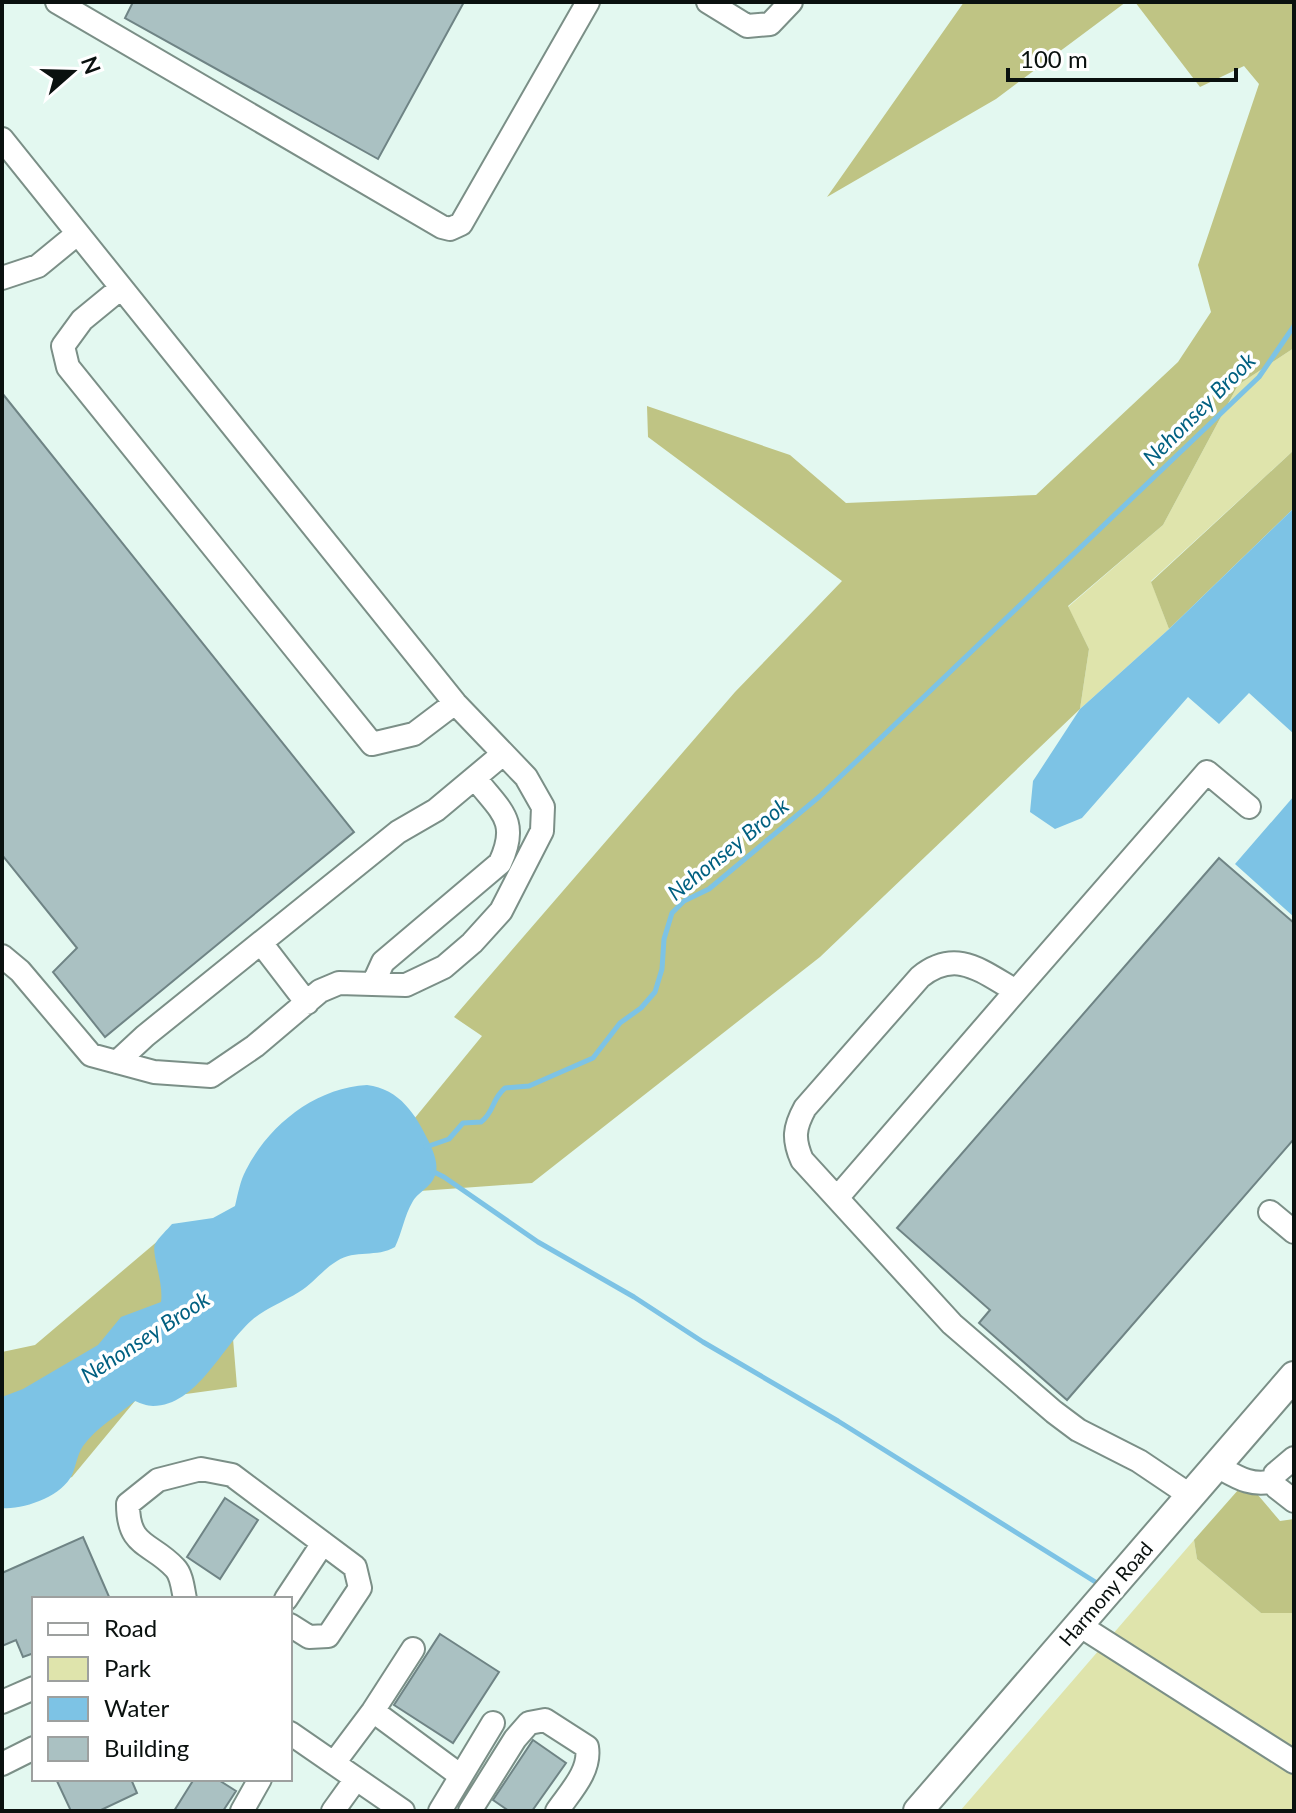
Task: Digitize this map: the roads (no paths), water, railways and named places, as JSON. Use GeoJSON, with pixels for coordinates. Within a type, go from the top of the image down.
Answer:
{"type":"FeatureCollection","features":[{"type":"Feature","properties":{"kind":"main road","name":"Harmony Road"},"geometry":{"type":"LineString","coordinates":[[918,1811],[1217,1466],[1290,1390]]}},
{"type":"Feature","properties":{"kind":"street"},"geometry":{"type":"LineString","coordinates":[[57,2],[450,229],[461,224],[588,2]]}},
{"type":"Feature","properties":{"kind":"street"},"geometry":{"type":"LineString","coordinates":[[708,2],[747,26],[770,24],[791,2]]}},
{"type":"Feature","properties":{"kind":"street"},"geometry":{"type":"LineString","coordinates":[[2,139],[455,703],[526,777],[543,807],[542,831],[501,911],[472,943],[444,967],[406,985],[339,983],[320,991],[255,1046],[211,1076],[154,1072],[91,1055],[20,971],[2,956]]}},
{"type":"Feature","properties":{"kind":"street"},"geometry":{"type":"LineString","coordinates":[[2,278],[38,266],[77,234]]}},
{"type":"Feature","properties":{"kind":"street"},"geometry":{"type":"LineString","coordinates":[[121,288],[82,320],[63,346],[68,367],[372,744],[414,734],[455,703]]}},
{"type":"Feature","properties":{"kind":"street"},"geometry":{"type":"LineString","coordinates":[[117,1062],[398,832],[436,810],[503,754]]}},
{"type":"Feature","properties":{"kind":"street"},"geometry":{"type":"LineString","coordinates":[[837,1198],[1207,772],[1249,807]]}},
{"type":"Feature","properties":{"kind":"street"},"geometry":{"type":"LineString","coordinates":[[373,984],[383,962],[500,863],[509,843],[509,822],[475,778]]}},
{"type":"Feature","properties":{"kind":"street"},"geometry":{"type":"LineString","coordinates":[[261,943],[307,1003]]}},
{"type":"Feature","properties":{"kind":"street"},"geometry":{"type":"LineString","coordinates":[[1016,991],[971,966],[952,961],[934,965],[805,1108],[796,1124],[794,1142],[802,1160],[952,1324],[1078,1430],[1139,1461],[1191,1496]]}},
{"type":"Feature","properties":{"kind":"street"},"geometry":{"type":"LineString","coordinates":[[1270,1212],[1294,1232]]}},
{"type":"Feature","properties":{"kind":"street"},"geometry":{"type":"LineString","coordinates":[[1294,1458],[1275,1474],[1274,1481],[1276,1487],[1294,1501]]}},
{"type":"Feature","properties":{"kind":"street"},"geometry":{"type":"LineString","coordinates":[[1217,1466],[1244,1482],[1260,1485],[1274,1481]]}},
{"type":"Feature","properties":{"kind":"street"},"geometry":{"type":"LineString","coordinates":[[185,1597],[178,1570],[140,1541],[128,1523],[128,1504],[158,1480],[201,1469],[232,1475],[355,1567],[360,1588],[328,1636],[309,1637],[292,1626]]}},
{"type":"Feature","properties":{"kind":"street"},"geometry":{"type":"LineString","coordinates":[[287,1597],[323,1543]]}},
{"type":"Feature","properties":{"kind":"street"},"geometry":{"type":"LineString","coordinates":[[1079,1625],[1294,1762]]}},
{"type":"Feature","properties":{"kind":"street"},"geometry":{"type":"LineString","coordinates":[[334,1763],[373,1711],[413,1649]]}},
{"type":"Feature","properties":{"kind":"street"},"geometry":{"type":"LineString","coordinates":[[2,1702],[32,1689]]}},
{"type":"Feature","properties":{"kind":"street"},"geometry":{"type":"LineString","coordinates":[[373,1711],[461,1776]]}},
{"type":"Feature","properties":{"kind":"street"},"geometry":{"type":"LineString","coordinates":[[470,1811],[515,1739],[529,1723],[545,1720],[587,1747],[589,1758],[557,1811]]}},
{"type":"Feature","properties":{"kind":"street"},"geometry":{"type":"LineString","coordinates":[[440,1811],[493,1723]]}},
{"type":"Feature","properties":{"kind":"street"},"geometry":{"type":"LineString","coordinates":[[292,1734],[403,1811]]}},
{"type":"Feature","properties":{"kind":"street"},"geometry":{"type":"LineString","coordinates":[[2,1764],[32,1749]]}},
{"type":"Feature","properties":{"kind":"street"},"geometry":{"type":"LineString","coordinates":[[333,1811],[356,1779]]}},
{"type":"Feature","properties":{"kind":"street"},"geometry":{"type":"LineString","coordinates":[[242,1811],[259,1781]]}},
{"type":"Feature","properties":{"kind":"water"},"geometry":{"type":"Polygon","coordinates":[[[1294,508],[1294,734],[1249,693],[1219,724],[1188,697],[1082,818],[1055,829],[1030,812],[1033,781],[1080,709],[1169,629],[1294,508]]]}},
{"type":"Feature","properties":{"kind":"water"},"geometry":{"type":"Polygon","coordinates":[[[1294,796],[1294,917],[1235,864],[1294,796]]]}},
{"type":"Feature","properties":{"kind":"water"},"geometry":{"type":"Polygon","coordinates":[[[367,1085],[389,1092],[406,1105],[424,1132],[436,1160],[434,1177],[413,1201],[395,1247],[381,1252],[351,1255],[332,1264],[304,1289],[252,1320],[208,1373],[183,1396],[153,1406],[135,1401],[101,1428],[83,1446],[72,1475],[60,1489],[31,1504],[2,1508],[2,1397],[23,1389],[98,1345],[121,1317],[161,1302],[154,1248],[172,1224],[213,1218],[235,1206],[246,1170],[267,1138],[281,1124],[312,1101],[329,1093],[367,1085]]]}},
{"type":"Feature","properties":{"kind":"waterway","name":"Nehonsey Brook"},"geometry":{"type":"LineString","coordinates":[[426,1147],[449,1139],[463,1123],[481,1122],[505,1088],[529,1086],[593,1058],[620,1023],[641,1008],[655,992],[672,913],[684,901],[709,889],[820,796],[1259,377],[1294,326]]}},
{"type":"Feature","properties":{"kind":"waterway"},"geometry":{"type":"LineString","coordinates":[[432,1171],[538,1242],[838,1421],[1097,1583]]}}]}
